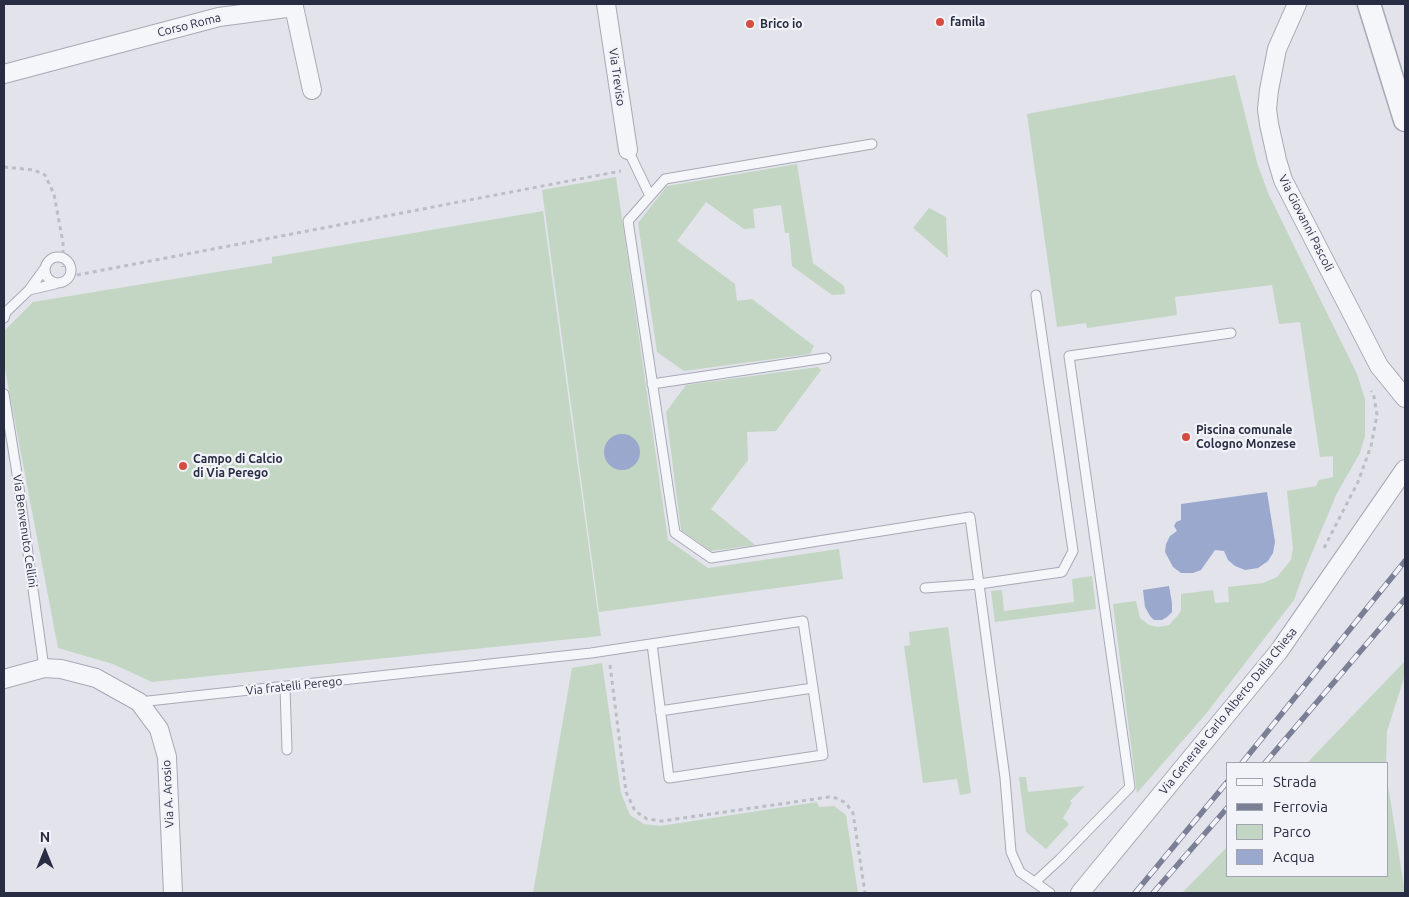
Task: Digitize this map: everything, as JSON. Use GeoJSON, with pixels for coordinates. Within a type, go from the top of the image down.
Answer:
{"type":"FeatureCollection","features":[{"type":"Feature","properties":{"kind":"street","name":"Via Treviso"},"geometry":{"type":"LineString","coordinates":[[606,4],[624,158]]}},
{"type":"Feature","properties":{"kind":"street","name":"Via Giovanni Pascoli"},"geometry":{"type":"LineString","coordinates":[[1297,4],[1277,49],[1269,90],[1267,109],[1276,160],[1283,180],[1379,366],[1405,398]]}},
{"type":"Feature","properties":{"kind":"street"},"geometry":{"type":"LineString","coordinates":[[1369,4],[1405,120]]}},
{"type":"Feature","properties":{"kind":"street","name":"Corso Roma"},"geometry":{"type":"LineString","coordinates":[[4,74],[218,10],[294,7],[312,90]]}},
{"type":"Feature","properties":{"kind":"street","name":"Via Generale Carlo Alberto Dalla Chiesa"},"geometry":{"type":"LineString","coordinates":[[1080,893],[1279,651],[1404,471]]}},
{"type":"Feature","properties":{"kind":"street"},"geometry":{"type":"LineString","coordinates":[[4,679],[44,668],[61,669],[96,678],[139,702]]}},
{"type":"Feature","properties":{"kind":"street","name":"Via A. Arosio"},"geometry":{"type":"LineString","coordinates":[[139,702],[159,729],[167,757],[173,893]]}},
{"type":"Feature","properties":{"kind":"lane"},"geometry":{"type":"LineString","coordinates":[[872,144],[665,179],[628,221],[675,534],[711,558],[970,517],[1005,778],[1011,852],[1020,872],[1050,893]]}},
{"type":"Feature","properties":{"kind":"lane"},"geometry":{"type":"LineString","coordinates":[[624,158],[650,196]]}},
{"type":"Feature","properties":{"kind":"lane"},"geometry":{"type":"LineString","coordinates":[[4,318],[6,312],[29,290],[50,259],[63,259],[69,263],[71,268],[70,275],[65,282],[29,290]]}},
{"type":"Feature","properties":{"kind":"lane"},"geometry":{"type":"LineString","coordinates":[[45,268],[47,278],[55,284]]}},
{"type":"Feature","properties":{"kind":"lane"},"geometry":{"type":"LineString","coordinates":[[925,588],[979,584],[1062,572],[1073,551],[1036,295]]}},
{"type":"Feature","properties":{"kind":"lane"},"geometry":{"type":"LineString","coordinates":[[1035,882],[1130,787],[1069,356],[1231,333]]}},
{"type":"Feature","properties":{"kind":"lane"},"geometry":{"type":"LineString","coordinates":[[652,384],[826,358]]}},
{"type":"Feature","properties":{"kind":"lane","name":"Via Benvenuto Cellini"},"geometry":{"type":"LineString","coordinates":[[4,394],[44,668]]}},
{"type":"Feature","properties":{"kind":"lane","name":"Via fratelli Perego"},"geometry":{"type":"LineString","coordinates":[[139,702],[591,654],[803,621],[813,688]]}},
{"type":"Feature","properties":{"kind":"lane"},"geometry":{"type":"LineString","coordinates":[[652,644],[660,711],[669,778],[823,755],[813,688],[660,711]]}},
{"type":"Feature","properties":{"kind":"lane"},"geometry":{"type":"LineString","coordinates":[[285,687],[287,750]]}},
{"type":"Feature","properties":{"kind":"path"},"geometry":{"type":"LineString","coordinates":[[4,167],[34,170],[45,175],[54,194],[64,243],[64,272],[77,276],[622,172],[624,158]]}},
{"type":"Feature","properties":{"kind":"path"},"geometry":{"type":"LineString","coordinates":[[1323,549],[1358,482],[1371,446],[1377,415],[1371,390]]}},
{"type":"Feature","properties":{"kind":"path"},"geometry":{"type":"LineString","coordinates":[[610,671],[626,792],[635,812],[647,819],[662,821],[829,797],[836,798],[846,803],[853,813],[865,893]]}},
{"type":"Feature","properties":{"kind":"green space"},"geometry":{"type":"Polygon","coordinates":[[[1235,75],[1258,166],[1269,195],[1357,374],[1365,399],[1365,436],[1360,453],[1337,493],[1294,600],[1205,715],[1137,793],[1113,604],[1136,601],[1140,618],[1149,625],[1158,627],[1169,625],[1179,614],[1181,610],[1181,594],[1213,590],[1215,603],[1229,602],[1228,587],[1263,583],[1277,577],[1291,560],[1293,548],[1287,491],[1316,486],[1319,480],[1333,477],[1333,456],[1320,457],[1300,322],[1279,324],[1272,285],[1175,297],[1177,315],[1087,328],[1086,323],[1057,327],[1027,114],[1235,75]]]}},
{"type":"Feature","properties":{"kind":"green space"},"geometry":{"type":"Polygon","coordinates":[[[797,164],[813,263],[844,286],[845,294],[832,295],[792,266],[789,233],[785,233],[781,205],[753,209],[755,228],[744,229],[706,202],[677,241],[735,284],[737,301],[752,299],[814,346],[810,354],[684,371],[657,352],[638,223],[667,186],[797,164]]]}},
{"type":"Feature","properties":{"kind":"green space"},"geometry":{"type":"Polygon","coordinates":[[[616,177],[668,540],[708,568],[839,549],[843,579],[599,612],[542,190],[616,177]]]}},
{"type":"Feature","properties":{"kind":"green space"},"geometry":{"type":"Polygon","coordinates":[[[929,208],[946,217],[948,258],[913,228],[929,208]]]}},
{"type":"Feature","properties":{"kind":"green space"},"geometry":{"type":"Polygon","coordinates":[[[543,211],[601,636],[152,682],[113,664],[58,648],[4,364],[4,331],[33,302],[272,263],[272,257],[543,211]]]}},
{"type":"Feature","properties":{"kind":"green space"},"geometry":{"type":"Polygon","coordinates":[[[818,367],[821,370],[776,431],[747,432],[748,460],[711,509],[755,545],[711,551],[681,530],[666,412],[686,385],[818,367]]]}},
{"type":"Feature","properties":{"kind":"green space"},"geometry":{"type":"Polygon","coordinates":[[[1092,576],[1096,609],[995,622],[991,591],[1002,590],[1004,611],[1074,602],[1072,579],[1092,576]]]}},
{"type":"Feature","properties":{"kind":"green space"},"geometry":{"type":"Polygon","coordinates":[[[948,627],[971,793],[960,795],[957,779],[923,783],[904,646],[910,645],[909,632],[948,627]]]}},
{"type":"Feature","properties":{"kind":"green space"},"geometry":{"type":"Polygon","coordinates":[[[1405,661],[1405,675],[1387,731],[1386,762],[1308,762],[1405,661]]]}},
{"type":"Feature","properties":{"kind":"green space"},"geometry":{"type":"Polygon","coordinates":[[[602,663],[621,793],[630,815],[644,824],[660,826],[817,802],[819,807],[834,806],[846,815],[858,893],[533,893],[572,668],[602,663]]]}},
{"type":"Feature","properties":{"kind":"green space"},"geometry":{"type":"Polygon","coordinates":[[[1019,777],[1026,777],[1028,792],[1085,786],[1070,801],[1072,803],[1063,818],[1069,824],[1046,849],[1026,832],[1019,777]]]}},
{"type":"Feature","properties":{"kind":"green space"},"geometry":{"type":"Polygon","coordinates":[[[1389,791],[1405,893],[1182,893],[1226,848],[1226,877],[1389,877],[1389,791]]]}},
{"type":"Feature","properties":{"kind":"water"},"geometry":{"type":"Polygon","coordinates":[[[622,434],[629,435],[635,439],[639,445],[639,459],[635,465],[629,469],[622,470],[615,469],[609,465],[605,459],[604,452],[605,445],[609,439],[615,435],[622,434]]]}},
{"type":"Feature","properties":{"kind":"water"},"geometry":{"type":"Polygon","coordinates":[[[1267,492],[1275,542],[1273,553],[1268,561],[1258,568],[1245,570],[1235,566],[1228,560],[1224,551],[1215,550],[1201,570],[1193,573],[1181,573],[1173,567],[1165,552],[1166,544],[1170,536],[1177,531],[1174,526],[1176,522],[1181,520],[1181,504],[1267,492]]]}},
{"type":"Feature","properties":{"kind":"water"},"geometry":{"type":"Polygon","coordinates":[[[1169,586],[1172,612],[1162,620],[1154,620],[1145,607],[1143,590],[1169,586]]]}},
{"type":"Feature","properties":{"kind":"railway"},"geometry":{"type":"LineString","coordinates":[[1243,762],[1405,561]]}},
{"type":"Feature","properties":{"kind":"railway"},"geometry":{"type":"LineString","coordinates":[[1266,762],[1405,599]]}},
{"type":"Feature","properties":{"kind":"railway"},"geometry":{"type":"LineString","coordinates":[[1135,893],[1226,783]]}},
{"type":"Feature","properties":{"kind":"railway"},"geometry":{"type":"LineString","coordinates":[[1153,893],[1226,809]]}},
{"type":"Feature","properties":{"kind":"place","name":"famila"},"geometry":{"type":"Point","coordinates":[940,22]}},
{"type":"Feature","properties":{"kind":"place","name":"Brico io"},"geometry":{"type":"Point","coordinates":[750,24]}},
{"type":"Feature","properties":{"kind":"place","name":"Piscina comunale Cologno Monzese"},"geometry":{"type":"Point","coordinates":[1186,437]}},
{"type":"Feature","properties":{"kind":"place","name":"Campo di Calcio di Via Perego"},"geometry":{"type":"Point","coordinates":[183,466]}}]}
